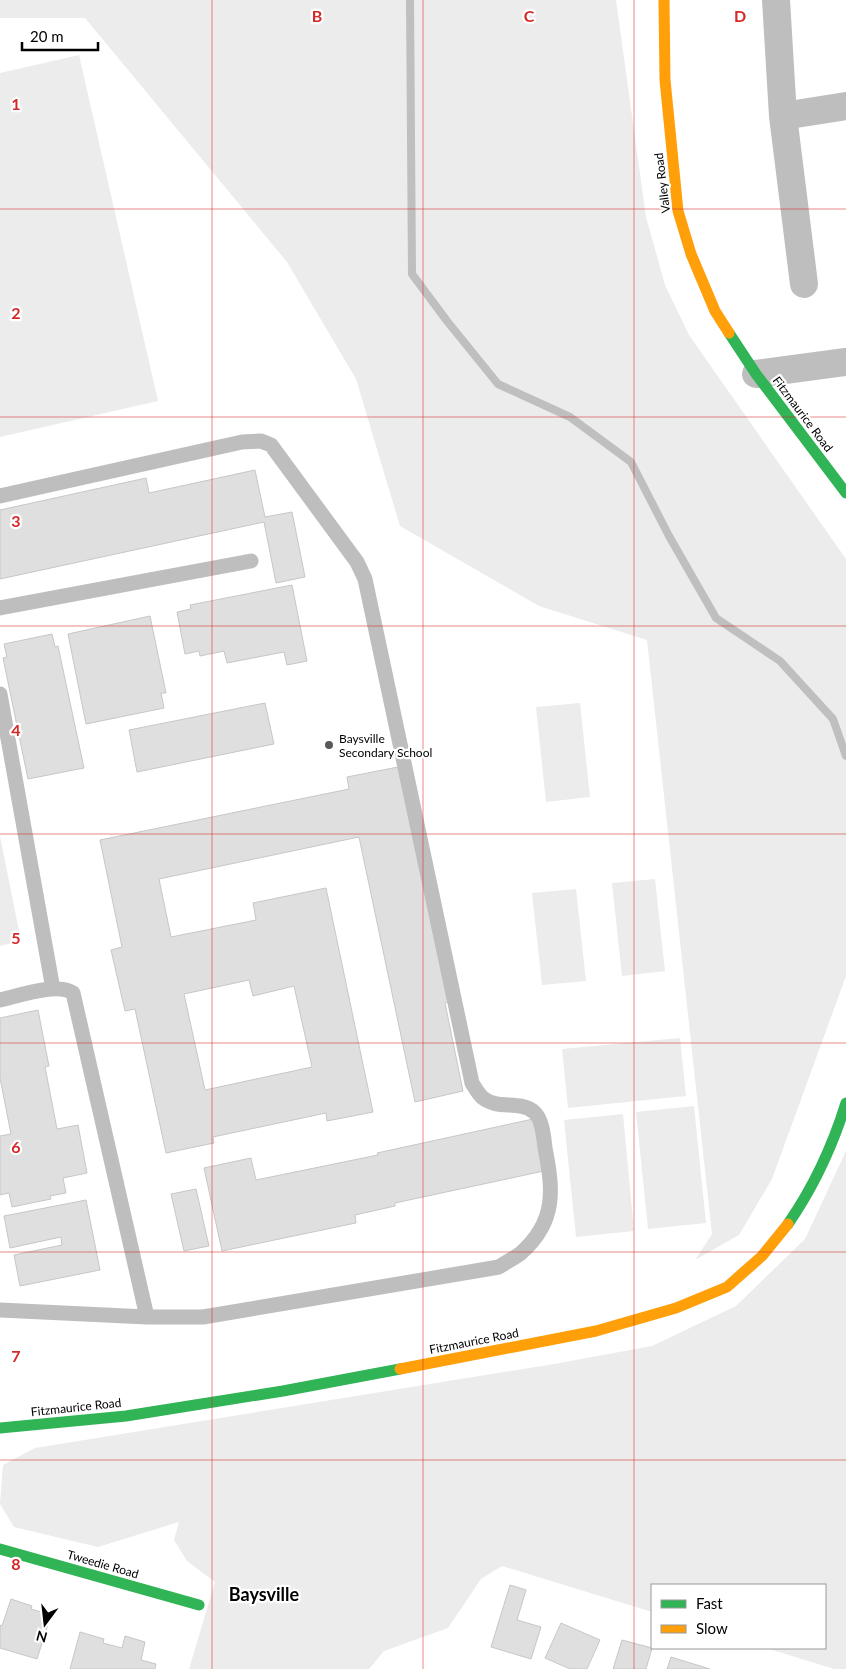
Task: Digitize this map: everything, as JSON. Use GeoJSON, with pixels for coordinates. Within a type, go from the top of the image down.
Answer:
{"type":"FeatureCollection","features":[{"type":"Feature","properties":{"kind":"street","name":"Valley Road"},"geometry":{"type":"LineString","coordinates":[[664,0],[665,80],[678,211],[691,254],[715,311],[756,374]]}},
{"type":"Feature","properties":{"kind":"street"},"geometry":{"type":"LineString","coordinates":[[776,0],[783,116],[804,284]]}},
{"type":"Feature","properties":{"kind":"street"},"geometry":{"type":"LineString","coordinates":[[783,116],[846,106]]}},
{"type":"Feature","properties":{"kind":"street"},"geometry":{"type":"LineString","coordinates":[[756,374],[846,362]]}},
{"type":"Feature","properties":{"kind":"street","name":"Fitzmaurice Road"},"geometry":{"type":"LineString","coordinates":[[756,374],[846,493]]}},
{"type":"Feature","properties":{"kind":"street","name":"Fitzmaurice Road"},"geometry":{"type":"LineString","coordinates":[[0,1428],[126,1416],[283,1391],[596,1331],[676,1308],[727,1287],[762,1256],[789,1223],[814,1185],[834,1138],[846,1103]]}},
{"type":"Feature","properties":{"kind":"street","name":"Tweedie Road"},"geometry":{"type":"LineString","coordinates":[[0,1549],[199,1605]]}},
{"type":"Feature","properties":{"kind":"lane"},"geometry":{"type":"LineString","coordinates":[[0,496],[242,442],[261,441],[271,445],[357,562],[366,579],[472,1084],[483,1098],[494,1104],[525,1107],[535,1112],[542,1129],[551,1182],[550,1202],[546,1219],[538,1234],[521,1253],[498,1266],[203,1317],[147,1317],[0,1310]]}},
{"type":"Feature","properties":{"kind":"lane"},"geometry":{"type":"LineString","coordinates":[[0,608],[251,561]]}},
{"type":"Feature","properties":{"kind":"lane"},"geometry":{"type":"LineString","coordinates":[[0,694],[53,989]]}},
{"type":"Feature","properties":{"kind":"lane"},"geometry":{"type":"LineString","coordinates":[[0,1000],[53,989],[67,989],[73,993],[147,1317]]}},
{"type":"Feature","properties":{"kind":"shaded area"},"geometry":{"type":"Polygon","coordinates":[[[0,0],[616,0],[646,217],[665,285],[689,335],[846,559],[846,976],[772,1179],[739,1235],[695,1260],[712,1234],[647,640],[539,606],[400,526],[356,379],[287,262],[85,18],[0,18],[0,0]]]}},
{"type":"Feature","properties":{"kind":"shaded area"},"geometry":{"type":"Polygon","coordinates":[[[79,55],[158,401],[0,437],[0,73],[79,55]]]}},
{"type":"Feature","properties":{"kind":"shaded area"},"geometry":{"type":"Polygon","coordinates":[[[580,703],[590,797],[546,802],[536,707],[580,703]]]}},
{"type":"Feature","properties":{"kind":"shaded area"},"geometry":{"type":"Polygon","coordinates":[[[0,836],[21,941],[0,946],[0,836]]]}},
{"type":"Feature","properties":{"kind":"shaded area"},"geometry":{"type":"Polygon","coordinates":[[[655,879],[665,971],[622,976],[612,883],[655,879]]]}},
{"type":"Feature","properties":{"kind":"shaded area"},"geometry":{"type":"Polygon","coordinates":[[[576,889],[586,981],[542,985],[532,893],[576,889]]]}},
{"type":"Feature","properties":{"kind":"shaded area"},"geometry":{"type":"Polygon","coordinates":[[[680,1038],[686,1096],[568,1108],[562,1049],[680,1038]]]}},
{"type":"Feature","properties":{"kind":"shaded area"},"geometry":{"type":"Polygon","coordinates":[[[694,1106],[706,1223],[648,1229],[636,1112],[694,1106]]]}},
{"type":"Feature","properties":{"kind":"shaded area"},"geometry":{"type":"Polygon","coordinates":[[[623,1114],[634,1231],[576,1237],[564,1120],[623,1114]]]}},
{"type":"Feature","properties":{"kind":"shaded area"},"geometry":{"type":"Polygon","coordinates":[[[846,1151],[846,1669],[834,1669],[769,1649],[826,1649],[826,1584],[651,1584],[651,1612],[502,1566],[481,1579],[448,1628],[384,1651],[369,1669],[189,1669],[215,1582],[187,1561],[174,1540],[179,1522],[98,1547],[14,1527],[0,1504],[3,1465],[35,1448],[554,1364],[652,1346],[736,1306],[805,1239],[846,1151]]]}},
{"type":"Feature","properties":{"kind":"building"},"geometry":{"type":"Polygon","coordinates":[[[255,470],[265,517],[292,512],[305,577],[276,583],[264,522],[0,579],[0,510],[146,478],[149,493],[255,470]]]}},
{"type":"Feature","properties":{"kind":"building"},"geometry":{"type":"Polygon","coordinates":[[[292,585],[307,661],[287,665],[284,652],[227,663],[224,651],[200,656],[199,651],[185,654],[177,612],[191,609],[190,605],[292,585]]]}},
{"type":"Feature","properties":{"kind":"building"},"geometry":{"type":"Polygon","coordinates":[[[150,616],[166,693],[161,693],[164,708],[86,724],[68,634],[150,616]]]}},
{"type":"Feature","properties":{"kind":"building"},"geometry":{"type":"Polygon","coordinates":[[[52,634],[55,647],[58,646],[84,768],[28,779],[3,658],[7,657],[4,644],[52,634]]]}},
{"type":"Feature","properties":{"kind":"building"},"geometry":{"type":"Polygon","coordinates":[[[265,703],[274,744],[137,772],[129,730],[265,703]]]}},
{"type":"Feature","properties":{"kind":"building"},"geometry":{"type":"Polygon","coordinates":[[[398,767],[448,1002],[445,1003],[463,1091],[415,1102],[359,837],[159,879],[171,937],[256,920],[253,903],[326,888],[373,1112],[327,1121],[326,1113],[213,1137],[214,1143],[166,1153],[135,1009],[125,1011],[111,950],[122,947],[100,840],[349,789],[347,777],[398,767]],[[249,980],[184,994],[205,1090],[312,1067],[294,986],[253,996],[249,980]]]}},
{"type":"Feature","properties":{"kind":"building"},"geometry":{"type":"Polygon","coordinates":[[[38,1010],[49,1066],[45,1067],[57,1129],[78,1125],[87,1173],[63,1178],[66,1193],[50,1196],[51,1199],[12,1207],[9,1193],[0,1195],[0,1136],[11,1134],[0,1078],[0,1018],[38,1010]]]}},
{"type":"Feature","properties":{"kind":"building"},"geometry":{"type":"Polygon","coordinates":[[[533,1119],[544,1171],[395,1203],[395,1206],[355,1215],[356,1223],[222,1251],[204,1168],[251,1158],[256,1180],[378,1155],[377,1153],[533,1119]]]}},
{"type":"Feature","properties":{"kind":"building"},"geometry":{"type":"Polygon","coordinates":[[[196,1189],[209,1246],[184,1251],[171,1194],[196,1189]]]}},
{"type":"Feature","properties":{"kind":"building"},"geometry":{"type":"Polygon","coordinates":[[[86,1200],[100,1270],[20,1286],[14,1255],[62,1245],[61,1237],[10,1248],[4,1216],[86,1200]]]}},
{"type":"Feature","properties":{"kind":"building"},"geometry":{"type":"Polygon","coordinates":[[[510,1585],[526,1590],[517,1620],[541,1627],[531,1659],[491,1647],[510,1585]]]}},
{"type":"Feature","properties":{"kind":"building"},"geometry":{"type":"Polygon","coordinates":[[[11,1599],[32,1606],[31,1609],[51,1615],[37,1659],[0,1648],[0,1625],[2,1626],[11,1599]]]}},
{"type":"Feature","properties":{"kind":"building"},"geometry":{"type":"Polygon","coordinates":[[[561,1623],[600,1640],[587,1669],[570,1669],[545,1658],[561,1623]]]}},
{"type":"Feature","properties":{"kind":"building"},"geometry":{"type":"Polygon","coordinates":[[[80,1632],[104,1639],[103,1643],[122,1648],[125,1636],[145,1642],[141,1660],[156,1664],[155,1669],[70,1669],[80,1632]]]}},
{"type":"Feature","properties":{"kind":"building"},"geometry":{"type":"Polygon","coordinates":[[[622,1640],[652,1649],[646,1669],[613,1669],[622,1640]]]}},
{"type":"Feature","properties":{"kind":"building"},"geometry":{"type":"Polygon","coordinates":[[[671,1657],[710,1669],[667,1669],[671,1657]]]}},
{"type":"Feature","properties":{"kind":"waterway"},"geometry":{"type":"LineString","coordinates":[[410,0],[412,274],[498,384],[570,417],[631,462],[669,536],[716,618],[780,661],[833,719],[846,756]]}},
{"type":"Feature","properties":{"kind":"traffic: fast"},"geometry":{"type":"LineString","coordinates":[[729,333],[756,374],[846,493]]}},
{"type":"Feature","properties":{"kind":"traffic: fast"},"geometry":{"type":"LineString","coordinates":[[788,1224],[822,1166],[846,1103]]}},
{"type":"Feature","properties":{"kind":"traffic: fast"},"geometry":{"type":"LineString","coordinates":[[0,1428],[126,1416],[283,1391],[400,1369]]}},
{"type":"Feature","properties":{"kind":"traffic: fast"},"geometry":{"type":"LineString","coordinates":[[0,1549],[199,1605]]}},
{"type":"Feature","properties":{"kind":"traffic: slow"},"geometry":{"type":"LineString","coordinates":[[664,0],[665,80],[678,211],[691,254],[715,311],[729,333]]}},
{"type":"Feature","properties":{"kind":"traffic: slow"},"geometry":{"type":"LineString","coordinates":[[400,1369],[596,1331],[676,1308],[727,1287],[762,1256],[788,1224]]}},
{"type":"Feature","properties":{"kind":"place","name":"Baysville Secondary School"},"geometry":{"type":"Point","coordinates":[329,745]}},
{"type":"Feature","properties":{"kind":"district","name":"Baysville"},"geometry":{"type":"Point","coordinates":[264,1594]}}]}
